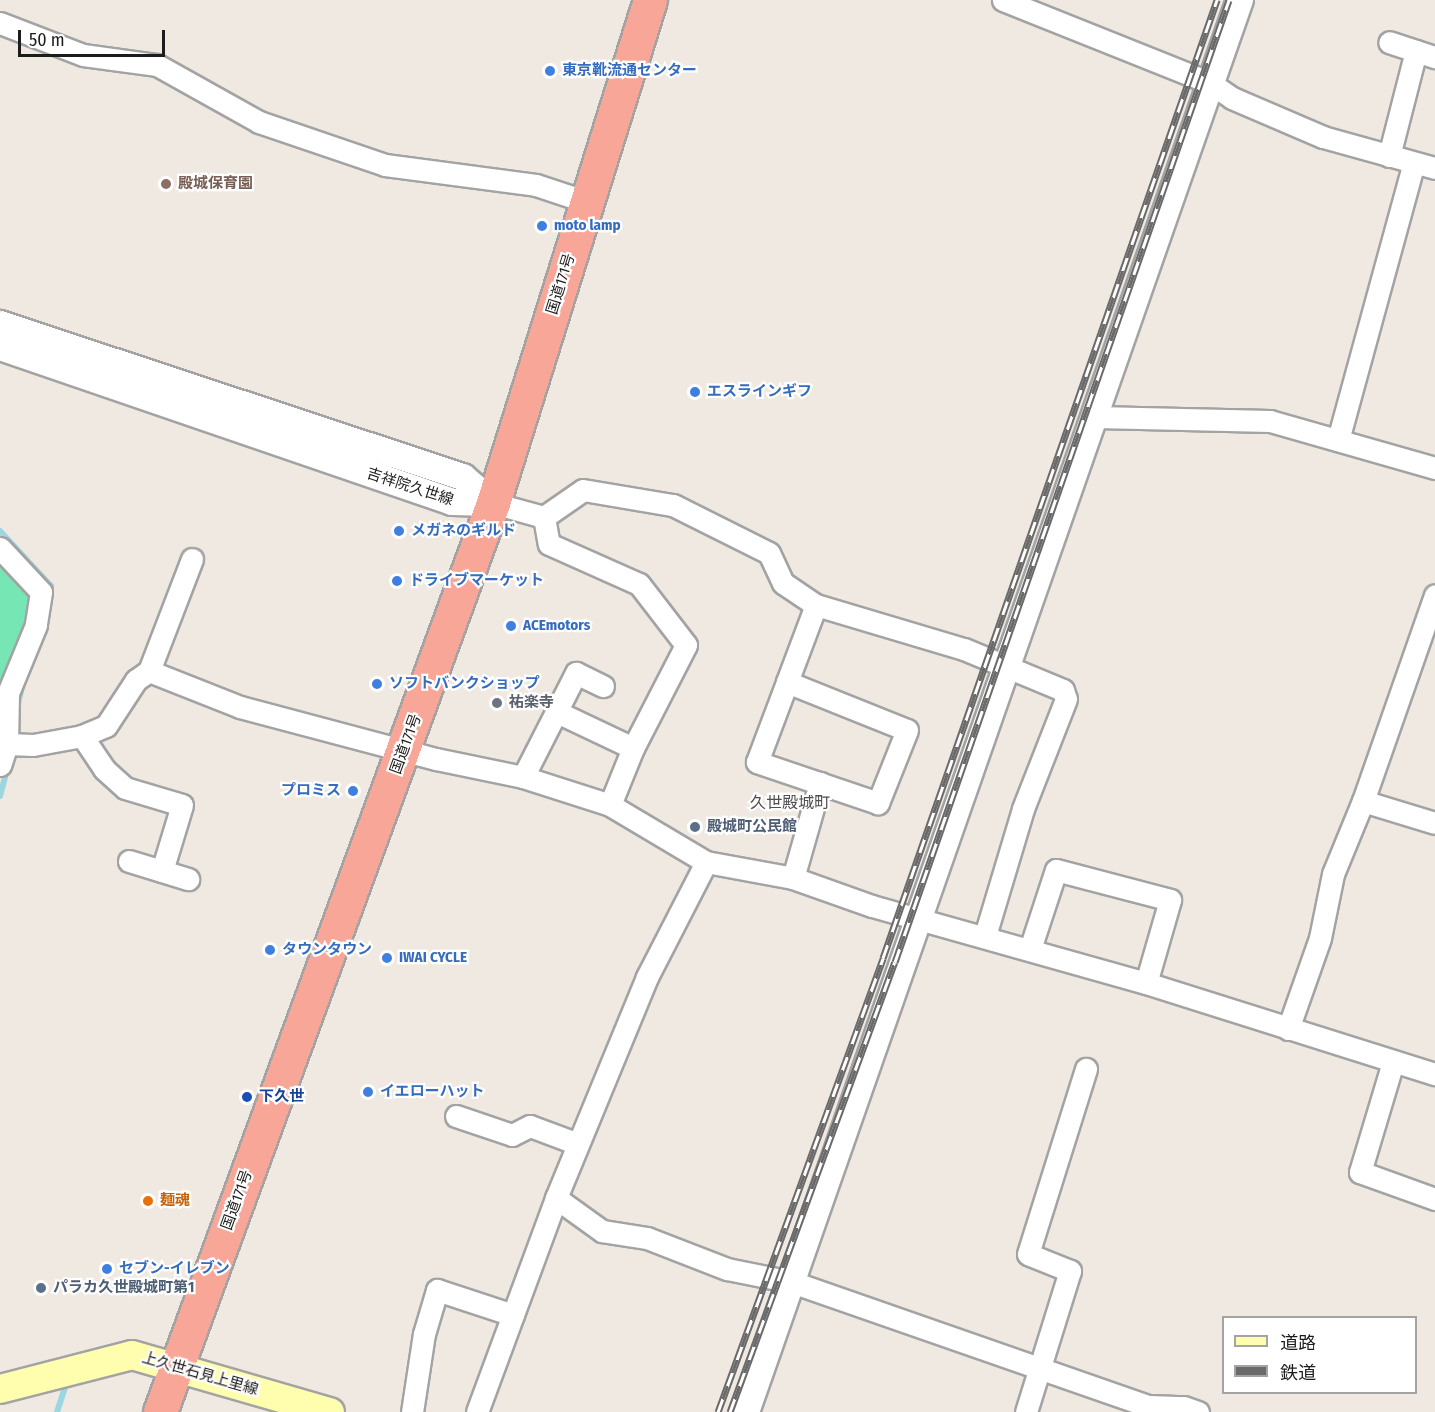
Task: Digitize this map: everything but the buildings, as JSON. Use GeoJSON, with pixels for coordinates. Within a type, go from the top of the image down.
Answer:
{"type":"FeatureCollection","features":[{"type":"Feature","properties":{"kind":"highway","name":"国道171号"},"geometry":{"type":"LineString","coordinates":[[160,1412],[493,503],[650,0]]}},
{"type":"Feature","properties":{"kind":"main road","name":"上久世石見上里線"},"geometry":{"type":"LineString","coordinates":[[0,1389],[132,1354],[330,1412]]}},
{"type":"Feature","properties":{"kind":"street"},"geometry":{"type":"LineString","coordinates":[[1003,0],[1210,83],[1232,98],[1323,137],[1435,168]]}},
{"type":"Feature","properties":{"kind":"street"},"geometry":{"type":"LineString","coordinates":[[746,1412],[1240,0]]}},
{"type":"Feature","properties":{"kind":"street"},"geometry":{"type":"LineString","coordinates":[[0,23],[83,55],[157,65],[259,122],[385,165],[536,185],[587,202]]}},
{"type":"Feature","properties":{"kind":"street"},"geometry":{"type":"LineString","coordinates":[[1389,42],[1425,54],[1389,156]]}},
{"type":"Feature","properties":{"kind":"street"},"geometry":{"type":"LineString","coordinates":[[1338,440],[1414,163]]}},
{"type":"Feature","properties":{"kind":"street","name":"吉祥院久世線"},"geometry":{"type":"LineString","coordinates":[[0,324],[463,477],[493,503]]}},
{"type":"Feature","properties":{"kind":"street","name":"吉祥院久世線"},"geometry":{"type":"LineString","coordinates":[[0,347],[453,502],[493,503]]}},
{"type":"Feature","properties":{"kind":"street"},"geometry":{"type":"LineString","coordinates":[[1096,417],[1270,421],[1435,468]]}},
{"type":"Feature","properties":{"kind":"street"},"geometry":{"type":"LineString","coordinates":[[544,517],[583,490],[672,505],[769,553],[783,583],[816,605],[963,649],[1006,669],[1063,690],[1066,699],[1023,809],[985,936]]}},
{"type":"Feature","properties":{"kind":"street"},"geometry":{"type":"LineString","coordinates":[[493,503],[544,517]]}},
{"type":"Feature","properties":{"kind":"street"},"geometry":{"type":"LineString","coordinates":[[544,517],[549,544],[639,584],[686,645],[633,748],[610,805]]}},
{"type":"Feature","properties":{"kind":"street"},"geometry":{"type":"LineString","coordinates":[[0,548],[41,592],[36,625],[8,693],[7,744],[0,765]]}},
{"type":"Feature","properties":{"kind":"street"},"geometry":{"type":"LineString","coordinates":[[7,744],[33,745],[82,736],[105,726],[136,681],[149,671],[192,559]]}},
{"type":"Feature","properties":{"kind":"street"},"geometry":{"type":"LineString","coordinates":[[1288,1029],[1320,938],[1333,874],[1363,801],[1435,595]]}},
{"type":"Feature","properties":{"kind":"street"},"geometry":{"type":"LineString","coordinates":[[787,682],[907,730],[878,803],[757,762],[787,682],[816,605]]}},
{"type":"Feature","properties":{"kind":"street"},"geometry":{"type":"LineString","coordinates":[[149,671],[240,707],[404,750],[523,777],[610,805],[706,862],[793,878],[919,920],[985,936],[1146,983],[1435,1074]]}},
{"type":"Feature","properties":{"kind":"street"},"geometry":{"type":"LineString","coordinates":[[523,777],[576,673],[603,686]]}},
{"type":"Feature","properties":{"kind":"street"},"geometry":{"type":"LineString","coordinates":[[557,712],[633,748]]}},
{"type":"Feature","properties":{"kind":"street"},"geometry":{"type":"LineString","coordinates":[[82,736],[104,769],[125,788],[182,805],[162,871]]}},
{"type":"Feature","properties":{"kind":"street"},"geometry":{"type":"LineString","coordinates":[[793,878],[820,783]]}},
{"type":"Feature","properties":{"kind":"street"},"geometry":{"type":"LineString","coordinates":[[1363,801],[1435,823]]}},
{"type":"Feature","properties":{"kind":"street"},"geometry":{"type":"LineString","coordinates":[[129,861],[189,879]]}},
{"type":"Feature","properties":{"kind":"street"},"geometry":{"type":"LineString","coordinates":[[477,1412],[555,1198],[647,977],[706,862]]}},
{"type":"Feature","properties":{"kind":"street"},"geometry":{"type":"LineString","coordinates":[[1030,950],[1056,870],[1170,900],[1146,983]]}},
{"type":"Feature","properties":{"kind":"street"},"geometry":{"type":"LineString","coordinates":[[1393,1062],[1360,1172],[1435,1199]]}},
{"type":"Feature","properties":{"kind":"street"},"geometry":{"type":"LineString","coordinates":[[1026,1412],[1070,1271],[1028,1254],[1086,1069]]}},
{"type":"Feature","properties":{"kind":"street"},"geometry":{"type":"LineString","coordinates":[[456,1116],[512,1135],[530,1126],[578,1144]]}},
{"type":"Feature","properties":{"kind":"street"},"geometry":{"type":"LineString","coordinates":[[555,1198],[602,1231],[647,1239],[727,1269],[792,1282],[1149,1407],[1197,1412]]}},
{"type":"Feature","properties":{"kind":"street"},"geometry":{"type":"LineString","coordinates":[[412,1412],[424,1334],[437,1290],[513,1315]]}},
{"type":"Feature","properties":{"kind":"green space"},"geometry":{"type":"Polygon","coordinates":[[[0,558],[31,590],[25,623],[0,682],[0,558]]]}},
{"type":"Feature","properties":{"kind":"waterway"},"geometry":{"type":"LineString","coordinates":[[0,531],[51,586],[43,634]]}},
{"type":"Feature","properties":{"kind":"waterway"},"geometry":{"type":"LineString","coordinates":[[18,704],[24,679]]}},
{"type":"Feature","properties":{"kind":"waterway"},"geometry":{"type":"LineString","coordinates":[[0,796],[8,767]]}},
{"type":"Feature","properties":{"kind":"waterway"},"geometry":{"type":"LineString","coordinates":[[57,1412],[65,1388],[61,1385]]}},
{"type":"Feature","properties":{"kind":"railway"},"geometry":{"type":"LineString","coordinates":[[718,1412],[883,958],[1217,0]]}},
{"type":"Feature","properties":{"kind":"railway"},"geometry":{"type":"LineString","coordinates":[[730,1412],[895,962],[1229,0]]}},
{"type":"Feature","properties":{"kind":"place","name":"東京靴流通センター"},"geometry":{"type":"Point","coordinates":[550,71]}},
{"type":"Feature","properties":{"kind":"place","name":"殿城保育園"},"geometry":{"type":"Point","coordinates":[166,184]}},
{"type":"Feature","properties":{"kind":"place","name":"moto lamp"},"geometry":{"type":"Point","coordinates":[542,226]}},
{"type":"Feature","properties":{"kind":"place","name":"エスラインギフ"},"geometry":{"type":"Point","coordinates":[695,392]}},
{"type":"Feature","properties":{"kind":"place","name":"メガネのギルド"},"geometry":{"type":"Point","coordinates":[399,531]}},
{"type":"Feature","properties":{"kind":"place","name":"ドライブマーケット"},"geometry":{"type":"Point","coordinates":[397,581]}},
{"type":"Feature","properties":{"kind":"place","name":"ACEmotors"},"geometry":{"type":"Point","coordinates":[511,626]}},
{"type":"Feature","properties":{"kind":"place","name":"ソフトバンクショップ"},"geometry":{"type":"Point","coordinates":[377,684]}},
{"type":"Feature","properties":{"kind":"place","name":"祐楽寺"},"geometry":{"type":"Point","coordinates":[497,703]}},
{"type":"Feature","properties":{"kind":"place","name":"プロミス"},"geometry":{"type":"Point","coordinates":[353,791]}},
{"type":"Feature","properties":{"kind":"place","name":"殿城町公民館"},"geometry":{"type":"Point","coordinates":[695,827]}},
{"type":"Feature","properties":{"kind":"place","name":"タウンタウン"},"geometry":{"type":"Point","coordinates":[270,950]}},
{"type":"Feature","properties":{"kind":"place","name":"IWAI CYCLE"},"geometry":{"type":"Point","coordinates":[387,958]}},
{"type":"Feature","properties":{"kind":"place","name":"イエローハット"},"geometry":{"type":"Point","coordinates":[368,1092]}},
{"type":"Feature","properties":{"kind":"place","name":"下久世"},"geometry":{"type":"Point","coordinates":[247,1097]}},
{"type":"Feature","properties":{"kind":"place","name":"麺魂"},"geometry":{"type":"Point","coordinates":[148,1201]}},
{"type":"Feature","properties":{"kind":"place","name":"セブン-イレブン"},"geometry":{"type":"Point","coordinates":[107,1269]}},
{"type":"Feature","properties":{"kind":"place","name":"パラカ久世殿城町第1"},"geometry":{"type":"Point","coordinates":[41,1288]}},
{"type":"Feature","properties":{"kind":"district","name":"久世殿城町"},"geometry":{"type":"Point","coordinates":[790,803]}}]}
